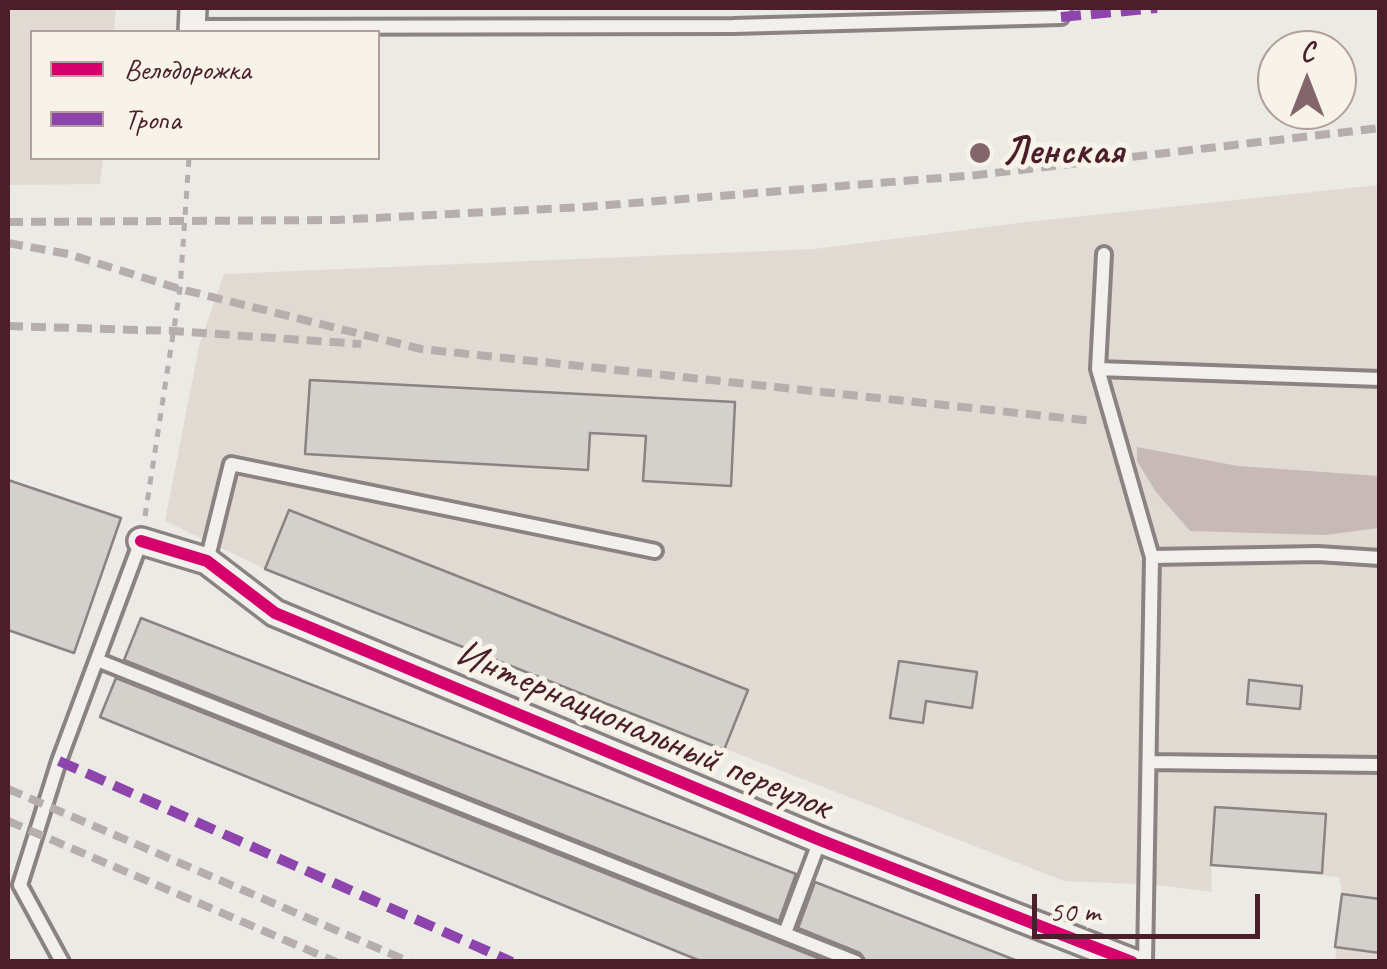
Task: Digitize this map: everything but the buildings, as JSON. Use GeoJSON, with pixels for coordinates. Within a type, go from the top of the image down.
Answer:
{"type":"FeatureCollection","features":[{"type":"Feature","properties":{"kind":"street","name":"Интернациональный переулок"},"geometry":{"type":"LineString","coordinates":[[140,541],[207,561],[274,613],[820,840],[1132,962]]}},
{"type":"Feature","properties":{"kind":"lane"},"geometry":{"type":"LineString","coordinates":[[193,22],[733,26],[1061,17],[1064,8]]}},
{"type":"Feature","properties":{"kind":"lane"},"geometry":{"type":"LineString","coordinates":[[1104,254],[1098,370],[1152,556],[1145,962]]}},
{"type":"Feature","properties":{"kind":"lane"},"geometry":{"type":"LineString","coordinates":[[1098,370],[1380,380]]}},
{"type":"Feature","properties":{"kind":"lane"},"geometry":{"type":"LineString","coordinates":[[207,561],[231,464],[655,551]]}},
{"type":"Feature","properties":{"kind":"lane"},"geometry":{"type":"LineString","coordinates":[[62,962],[14,887],[140,541]]}},
{"type":"Feature","properties":{"kind":"lane"},"geometry":{"type":"LineString","coordinates":[[1152,556],[1318,554],[1380,558]]}},
{"type":"Feature","properties":{"kind":"lane"},"geometry":{"type":"LineString","coordinates":[[97,660],[856,962]]}},
{"type":"Feature","properties":{"kind":"lane"},"geometry":{"type":"LineString","coordinates":[[1150,762],[1380,766]]}},
{"type":"Feature","properties":{"kind":"lane"},"geometry":{"type":"LineString","coordinates":[[785,933],[820,840]]}},
{"type":"Feature","properties":{"kind":"path"},"geometry":{"type":"LineString","coordinates":[[140,541],[180,288],[189,160]]}},
{"type":"Feature","properties":{"kind":"shaded area"},"geometry":{"type":"Polygon","coordinates":[[[8,8],[116,8],[114,30],[30,30],[30,160],[103,160],[100,184],[8,185],[8,8]]]}},
{"type":"Feature","properties":{"kind":"shaded area"},"geometry":{"type":"Polygon","coordinates":[[[1379,185],[1379,961],[1335,961],[1342,894],[1339,877],[1211,865],[1212,892],[1064,881],[265,569],[165,521],[199,346],[224,274],[814,249],[1379,185]]]}},
{"type":"Feature","properties":{"kind":"shaded area"},"geometry":{"type":"Polygon","coordinates":[[[1137,447],[1238,466],[1379,476],[1379,528],[1325,535],[1190,531],[1156,492],[1137,461],[1137,447]]]}},
{"type":"Feature","properties":{"kind":"railway"},"geometry":{"type":"LineString","coordinates":[[8,222],[336,220],[584,207],[977,175],[1380,128]]}},
{"type":"Feature","properties":{"kind":"railway"},"geometry":{"type":"LineString","coordinates":[[8,243],[68,254],[180,289],[421,349],[1093,421]]}},
{"type":"Feature","properties":{"kind":"railway"},"geometry":{"type":"LineString","coordinates":[[8,326],[174,331],[361,344]]}},
{"type":"Feature","properties":{"kind":"railway"},"geometry":{"type":"LineString","coordinates":[[8,789],[410,962]]}},
{"type":"Feature","properties":{"kind":"railway"},"geometry":{"type":"LineString","coordinates":[[8,821],[336,962]]}},
{"type":"Feature","properties":{"kind":"marked path"},"geometry":{"type":"LineString","coordinates":[[1061,17],[1157,8]]}},
{"type":"Feature","properties":{"kind":"marked path"},"geometry":{"type":"LineString","coordinates":[[59,761],[512,962]]}},
{"type":"Feature","properties":{"kind":"cycle path"},"geometry":{"type":"LineString","coordinates":[[141,541],[207,561],[275,613],[820,840],[1132,962]]}},
{"type":"Feature","properties":{"kind":"place","name":"Ленская"},"geometry":{"type":"Point","coordinates":[980,153]}}]}
